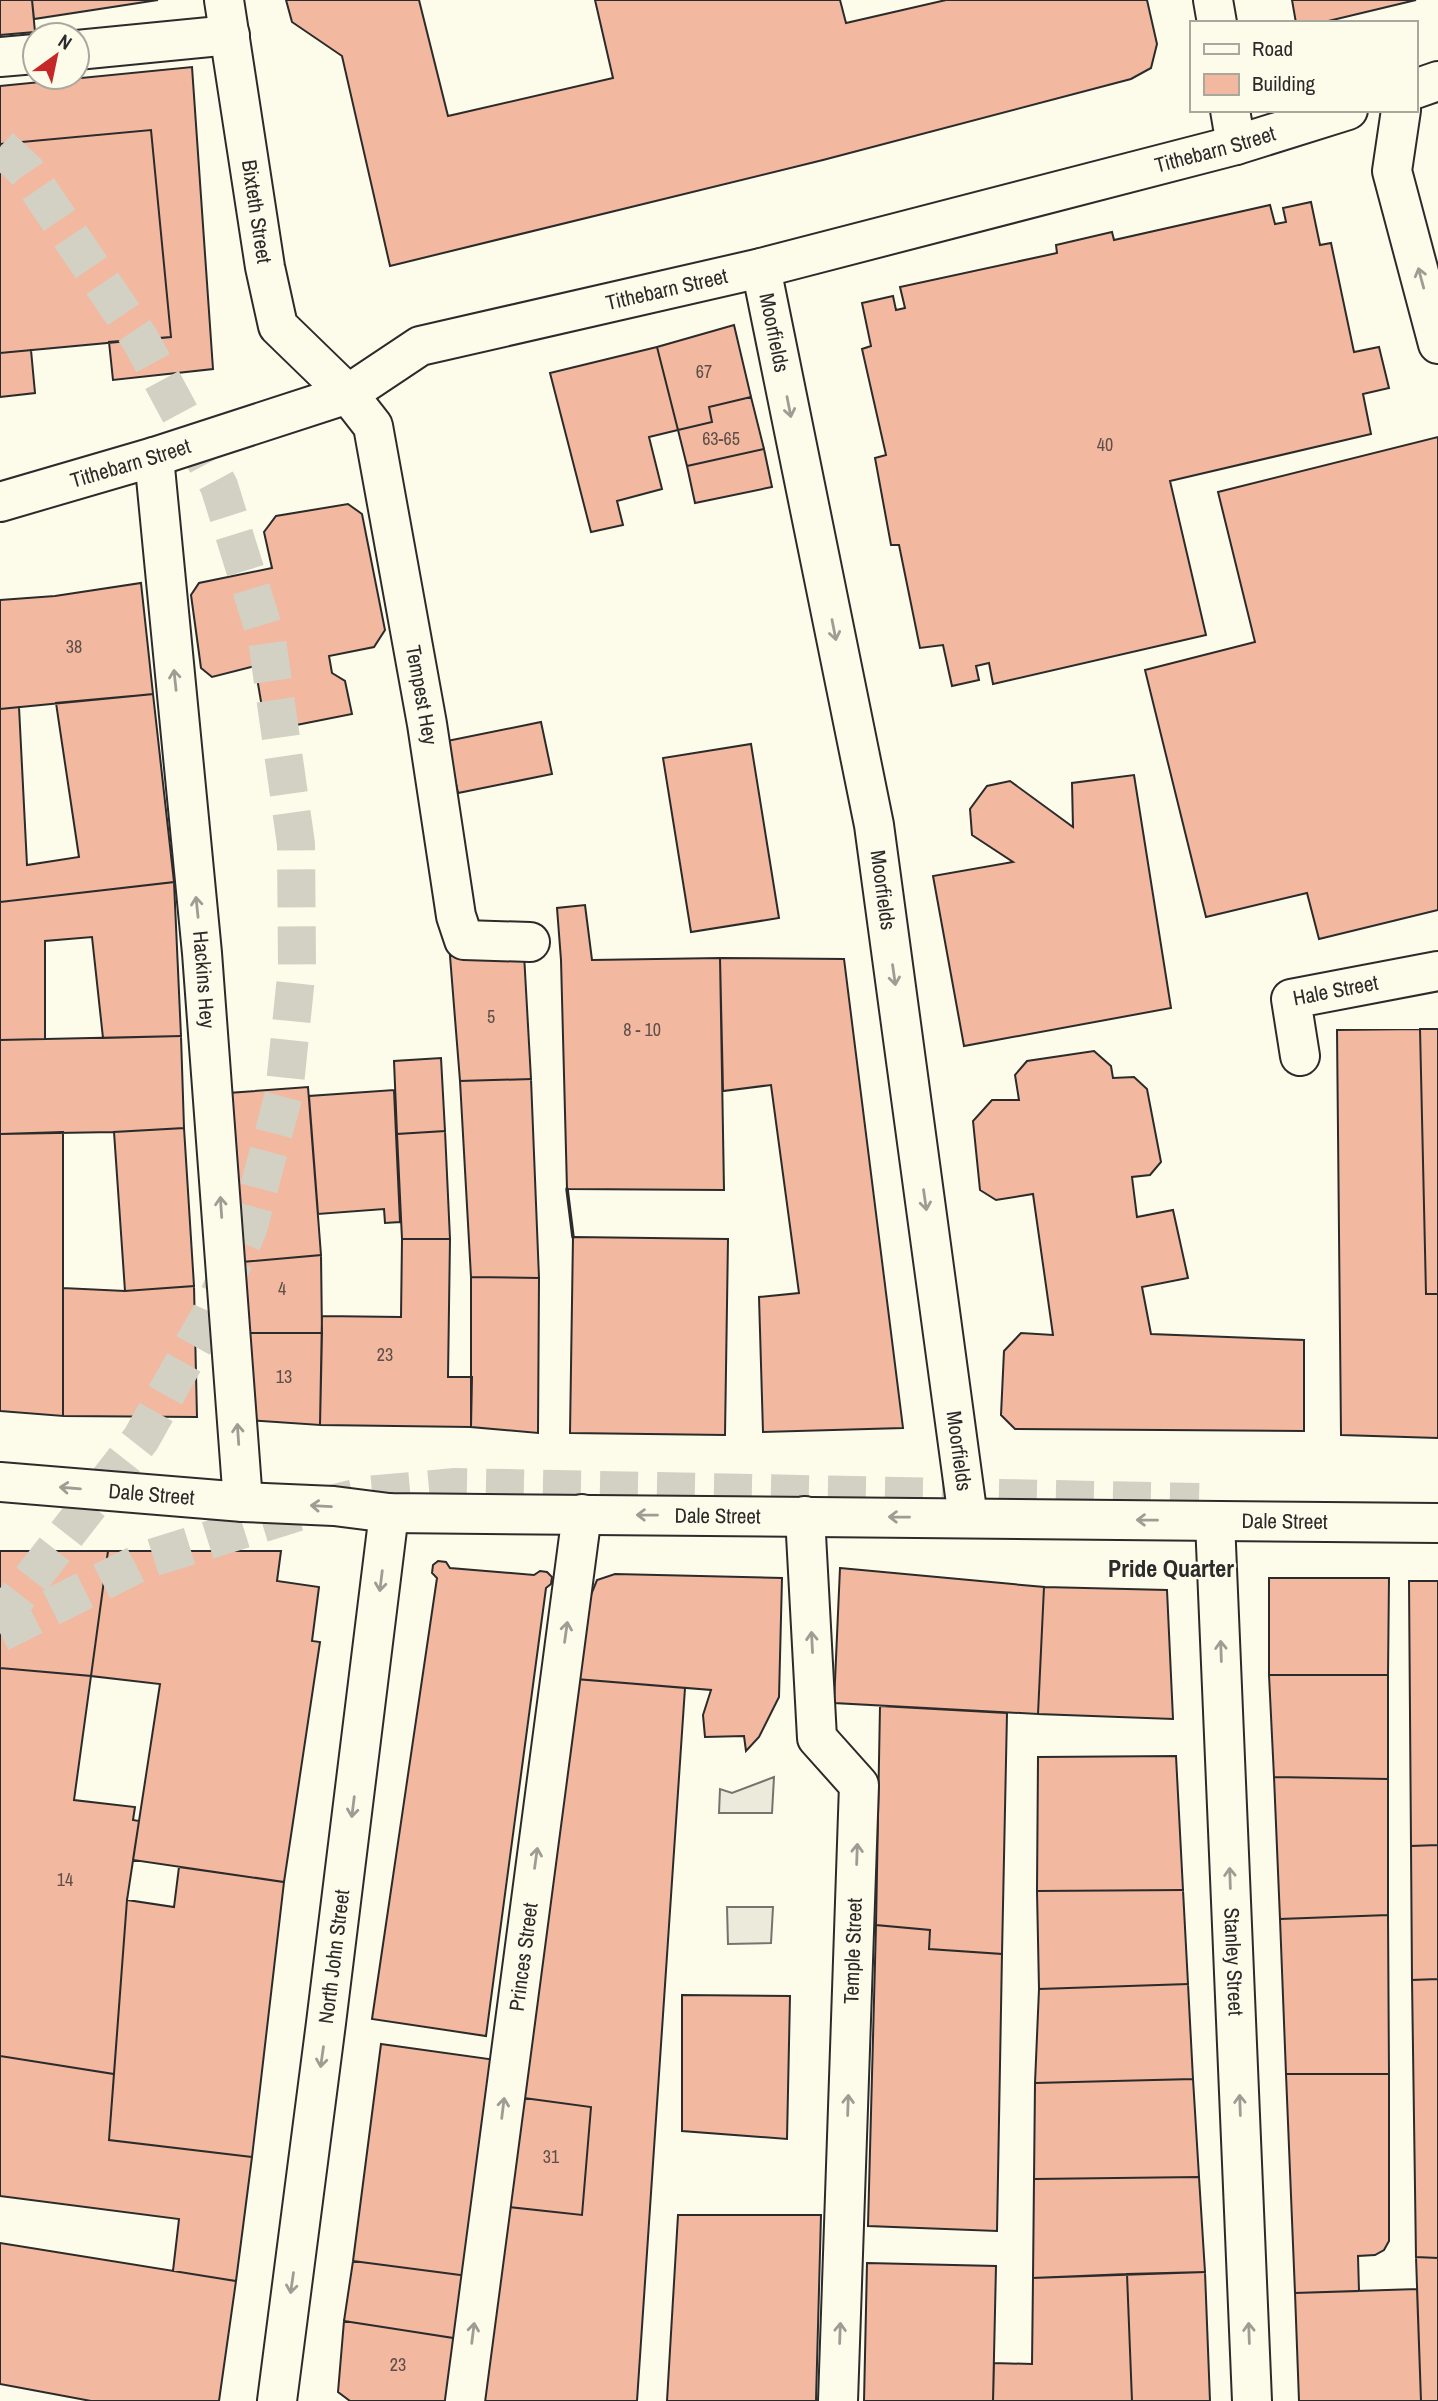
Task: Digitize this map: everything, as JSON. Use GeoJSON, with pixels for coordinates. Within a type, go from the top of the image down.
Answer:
{"type":"FeatureCollection","features":[{"type":"Feature","properties":{"kind":"street"},"geometry":{"type":"LineString","coordinates":[[1213,0],[1217,21]]}},
{"type":"Feature","properties":{"kind":"street"},"geometry":{"type":"LineString","coordinates":[[91,47],[227,17]]}},
{"type":"Feature","properties":{"kind":"street","name":"Bixteth Street"},"geometry":{"type":"LineString","coordinates":[[227,17],[265,267],[278,326],[348,394]]}},
{"type":"Feature","properties":{"kind":"street"},"geometry":{"type":"LineString","coordinates":[[0,57],[21,55]]}},
{"type":"Feature","properties":{"kind":"street"},"geometry":{"type":"LineString","coordinates":[[1417,88],[1438,81]]}},
{"type":"Feature","properties":{"kind":"street","name":"Tithebarn Street"},"geometry":{"type":"LineString","coordinates":[[0,502],[154,457],[348,394],[420,346],[761,268],[1233,128],[1335,112]]}},
{"type":"Feature","properties":{"kind":"street"},"geometry":{"type":"LineString","coordinates":[[1401,112],[1392,171],[1438,344]]}},
{"type":"Feature","properties":{"kind":"street","name":"Moorfields"},"geometry":{"type":"LineString","coordinates":[[761,268],[874,825],[968,1518]]}},
{"type":"Feature","properties":{"kind":"street","name":"Tempest Hey"},"geometry":{"type":"LineString","coordinates":[[348,394],[373,426],[427,724],[456,916],[464,940],[530,942]]}},
{"type":"Feature","properties":{"kind":"street","name":"Hackins Hey"},"geometry":{"type":"LineString","coordinates":[[154,457],[202,953],[243,1502]]}},
{"type":"Feature","properties":{"kind":"street","name":"Hale Street"},"geometry":{"type":"LineString","coordinates":[[1300,1056],[1291,999],[1438,971]]}},
{"type":"Feature","properties":{"kind":"street","name":"Dale Street"},"geometry":{"type":"LineString","coordinates":[[0,1482],[243,1502],[334,1506],[389,1513],[1438,1523]]}},
{"type":"Feature","properties":{"kind":"street","name":"North John Street"},"geometry":{"type":"LineString","coordinates":[[277,2401],[327,2023],[389,1513]]}},
{"type":"Feature","properties":{"kind":"street","name":"Princes Street"},"geometry":{"type":"LineString","coordinates":[[465,2401],[582,1514]]}},
{"type":"Feature","properties":{"kind":"street","name":"Temple Street"},"geometry":{"type":"LineString","coordinates":[[805,1516],[817,1738],[859,1785],[838,2401]]}},
{"type":"Feature","properties":{"kind":"street","name":"Stanley Street"},"geometry":{"type":"LineString","coordinates":[[1215,1521],[1252,2401]]}},
{"type":"Feature","properties":{"kind":"shaded area"},"geometry":{"type":"Polygon","coordinates":[[[774,1777],[772,1813],[719,1813],[720,1789],[732,1793],[774,1777]]]}},
{"type":"Feature","properties":{"kind":"shaded area"},"geometry":{"type":"Polygon","coordinates":[[[727,1907],[773,1907],[771,1943],[728,1944],[727,1907]]]}},
{"type":"Feature","properties":{"kind":"building"},"geometry":{"type":"Polygon","coordinates":[[[0,0],[32,0],[34,21],[21,21],[21,33],[0,35],[0,0]]]}},
{"type":"Feature","properties":{"kind":"building"},"geometry":{"type":"Polygon","coordinates":[[[32,0],[158,0],[34,19],[32,0]]]}},
{"type":"Feature","properties":{"kind":"building"},"geometry":{"type":"Polygon","coordinates":[[[286,0],[419,0],[448,116],[613,78],[595,0],[840,0],[846,23],[946,0],[1147,0],[1157,44],[1151,68],[1131,79],[823,160],[390,266],[342,56],[292,22],[286,0]]]}},
{"type":"Feature","properties":{"kind":"building"},"geometry":{"type":"Polygon","coordinates":[[[1292,0],[1416,0],[1328,21],[1296,21],[1292,0]]]}},
{"type":"Feature","properties":{"kind":"building"},"geometry":{"type":"Polygon","coordinates":[[[192,67],[213,369],[113,380],[109,342],[171,337],[151,130],[0,144],[0,86],[21,84],[21,91],[91,91],[91,77],[192,67]]]}},
{"type":"Feature","properties":{"kind":"building"},"geometry":{"type":"Polygon","coordinates":[[[151,130],[171,337],[0,353],[0,144],[151,130]]]}},
{"type":"Feature","properties":{"kind":"building"},"geometry":{"type":"Polygon","coordinates":[[[1311,202],[1320,245],[1331,243],[1354,352],[1379,347],[1389,388],[1363,394],[1371,434],[1170,481],[1206,635],[993,684],[989,663],[976,666],[979,680],[952,686],[943,645],[920,648],[899,545],[891,545],[875,458],[886,455],[862,349],[871,346],[862,303],[893,296],[896,310],[905,308],[900,287],[1057,253],[1056,245],[1112,232],[1114,240],[1270,205],[1275,224],[1286,222],[1283,208],[1311,202]]]}},
{"type":"Feature","properties":{"kind":"building"},"geometry":{"type":"Polygon","coordinates":[[[734,325],[751,397],[709,407],[712,422],[678,430],[657,347],[734,325]]]}},
{"type":"Feature","properties":{"kind":"building"},"geometry":{"type":"Polygon","coordinates":[[[657,347],[678,430],[649,437],[662,489],[617,501],[623,525],[591,532],[550,373],[657,347]]]}},
{"type":"Feature","properties":{"kind":"building"},"geometry":{"type":"Polygon","coordinates":[[[31,350],[35,393],[0,397],[0,353],[31,350]]]}},
{"type":"Feature","properties":{"kind":"building"},"geometry":{"type":"Polygon","coordinates":[[[751,397],[764,449],[687,466],[678,430],[712,422],[709,407],[751,397]]]}},
{"type":"Feature","properties":{"kind":"building"},"geometry":{"type":"Polygon","coordinates":[[[1438,437],[1438,910],[1319,939],[1307,893],[1206,917],[1145,670],[1255,642],[1218,492],[1438,437]]]}},
{"type":"Feature","properties":{"kind":"building"},"geometry":{"type":"Polygon","coordinates":[[[764,449],[772,487],[695,503],[687,466],[764,449]]]}},
{"type":"Feature","properties":{"kind":"building"},"geometry":{"type":"Polygon","coordinates":[[[348,504],[362,514],[385,630],[374,647],[329,656],[332,673],[345,681],[352,714],[266,731],[255,666],[212,677],[201,668],[191,595],[199,583],[272,568],[264,532],[276,516],[348,504]]]}},
{"type":"Feature","properties":{"kind":"building"},"geometry":{"type":"Polygon","coordinates":[[[141,583],[153,694],[0,709],[0,600],[55,596],[141,583]]]}},
{"type":"Feature","properties":{"kind":"building"},"geometry":{"type":"Polygon","coordinates":[[[153,694],[174,882],[0,902],[0,709],[19,707],[27,865],[79,857],[56,703],[153,694]]]}},
{"type":"Feature","properties":{"kind":"building"},"geometry":{"type":"Polygon","coordinates":[[[541,722],[552,774],[458,793],[447,741],[541,722]]]}},
{"type":"Feature","properties":{"kind":"building"},"geometry":{"type":"Polygon","coordinates":[[[751,744],[779,918],[691,932],[663,758],[751,744]]]}},
{"type":"Feature","properties":{"kind":"building"},"geometry":{"type":"Polygon","coordinates":[[[1134,775],[1171,1008],[964,1046],[933,876],[1013,862],[972,835],[970,809],[987,786],[1010,781],[1073,827],[1072,783],[1134,775]]]}},
{"type":"Feature","properties":{"kind":"building"},"geometry":{"type":"Polygon","coordinates":[[[174,882],[181,1036],[103,1038],[92,937],[45,941],[45,1039],[0,1040],[0,902],[174,882]]]}},
{"type":"Feature","properties":{"kind":"building"},"geometry":{"type":"Polygon","coordinates":[[[585,905],[592,960],[720,958],[724,1190],[567,1189],[561,960],[557,908],[585,905]]]}},
{"type":"Feature","properties":{"kind":"building"},"geometry":{"type":"Polygon","coordinates":[[[524,954],[531,1079],[460,1081],[450,956],[524,954]]]}},
{"type":"Feature","properties":{"kind":"building"},"geometry":{"type":"Polygon","coordinates":[[[720,958],[844,959],[903,1428],[763,1432],[759,1297],[799,1293],[771,1085],[723,1091],[720,958]]]}},
{"type":"Feature","properties":{"kind":"building"},"geometry":{"type":"Polygon","coordinates":[[[1420,1029],[1426,1294],[1438,1294],[1438,1438],[1341,1435],[1337,1030],[1420,1029]]]}},
{"type":"Feature","properties":{"kind":"building"},"geometry":{"type":"Polygon","coordinates":[[[1420,1029],[1438,1029],[1438,1294],[1426,1294],[1420,1029]]]}},
{"type":"Feature","properties":{"kind":"building"},"geometry":{"type":"Polygon","coordinates":[[[181,1036],[184,1128],[0,1134],[0,1040],[181,1036]]]}},
{"type":"Feature","properties":{"kind":"building"},"geometry":{"type":"Polygon","coordinates":[[[1094,1051],[1111,1066],[1113,1078],[1134,1077],[1147,1089],[1161,1162],[1150,1175],[1132,1177],[1137,1217],[1173,1210],[1188,1278],[1142,1287],[1151,1334],[1304,1340],[1304,1431],[1015,1429],[1001,1415],[1004,1351],[1021,1333],[1053,1335],[1033,1194],[996,1200],[980,1190],[973,1121],[992,1100],[1019,1100],[1015,1075],[1027,1061],[1094,1051]]]}},
{"type":"Feature","properties":{"kind":"building"},"geometry":{"type":"Polygon","coordinates":[[[441,1058],[445,1131],[397,1134],[394,1061],[441,1058]]]}},
{"type":"Feature","properties":{"kind":"building"},"geometry":{"type":"Polygon","coordinates":[[[531,1079],[539,1278],[471,1277],[460,1081],[531,1079]]]}},
{"type":"Feature","properties":{"kind":"building"},"geometry":{"type":"Polygon","coordinates":[[[308,1087],[321,1255],[242,1262],[228,1093],[308,1087]]]}},
{"type":"Feature","properties":{"kind":"building"},"geometry":{"type":"Polygon","coordinates":[[[394,1090],[400,1222],[385,1223],[384,1209],[318,1214],[309,1096],[394,1090]]]}},
{"type":"Feature","properties":{"kind":"building"},"geometry":{"type":"Polygon","coordinates":[[[184,1128],[194,1286],[125,1291],[114,1132],[184,1128]]]}},
{"type":"Feature","properties":{"kind":"building"},"geometry":{"type":"Polygon","coordinates":[[[445,1131],[450,1239],[402,1239],[397,1134],[445,1131]]]}},
{"type":"Feature","properties":{"kind":"building"},"geometry":{"type":"Polygon","coordinates":[[[63,1132],[63,1416],[0,1411],[0,1134],[63,1132]]]}},
{"type":"Feature","properties":{"kind":"building"},"geometry":{"type":"Polygon","coordinates":[[[573,1237],[728,1239],[725,1435],[570,1433],[573,1237]]]}},
{"type":"Feature","properties":{"kind":"building"},"geometry":{"type":"Polygon","coordinates":[[[402,1239],[450,1239],[448,1377],[472,1377],[471,1427],[320,1425],[322,1316],[401,1317],[402,1239]]]}},
{"type":"Feature","properties":{"kind":"building"},"geometry":{"type":"Polygon","coordinates":[[[321,1255],[322,1333],[246,1333],[242,1262],[321,1255]]]}},
{"type":"Feature","properties":{"kind":"building"},"geometry":{"type":"Polygon","coordinates":[[[471,1277],[539,1278],[538,1433],[471,1427],[471,1277]]]}},
{"type":"Feature","properties":{"kind":"building"},"geometry":{"type":"Polygon","coordinates":[[[194,1286],[197,1417],[63,1416],[63,1288],[125,1291],[194,1286]]]}},
{"type":"Feature","properties":{"kind":"building"},"geometry":{"type":"Polygon","coordinates":[[[246,1333],[322,1333],[320,1425],[247,1420],[246,1333]]]}},
{"type":"Feature","properties":{"kind":"building"},"geometry":{"type":"Polygon","coordinates":[[[0,1551],[108,1551],[91,1676],[0,1668],[0,1551]]]}},
{"type":"Feature","properties":{"kind":"building"},"geometry":{"type":"Polygon","coordinates":[[[108,1551],[281,1551],[277,1581],[319,1587],[312,1641],[320,1642],[284,1882],[133,1860],[160,1684],[91,1676],[108,1551]]]}},
{"type":"Feature","properties":{"kind":"building"},"geometry":{"type":"Polygon","coordinates":[[[438,1561],[446,1562],[450,1568],[534,1575],[540,1571],[547,1572],[552,1577],[551,1584],[546,1588],[486,2036],[372,2019],[437,1578],[432,1573],[433,1565],[438,1561]]]}},
{"type":"Feature","properties":{"kind":"building"},"geometry":{"type":"Polygon","coordinates":[[[840,1568],[1044,1587],[1038,1714],[834,1703],[840,1568]]]}},
{"type":"Feature","properties":{"kind":"building"},"geometry":{"type":"Polygon","coordinates":[[[615,1574],[782,1578],[779,1697],[759,1737],[746,1751],[744,1736],[705,1737],[703,1715],[711,1690],[576,1679],[588,1602],[597,1580],[615,1574]]]}},
{"type":"Feature","properties":{"kind":"building"},"geometry":{"type":"Polygon","coordinates":[[[1269,1578],[1389,1578],[1388,1675],[1269,1675],[1269,1578]]]}},
{"type":"Feature","properties":{"kind":"building"},"geometry":{"type":"Polygon","coordinates":[[[1409,1581],[1438,1581],[1438,1845],[1411,1846],[1409,1581]]]}},
{"type":"Feature","properties":{"kind":"building"},"geometry":{"type":"Polygon","coordinates":[[[1044,1587],[1167,1590],[1173,1719],[1038,1714],[1044,1587]]]}},
{"type":"Feature","properties":{"kind":"building"},"geometry":{"type":"Polygon","coordinates":[[[0,1668],[91,1676],[74,1800],[135,1807],[133,1820],[139,1821],[127,1900],[114,2074],[0,2056],[0,1668]]]}},
{"type":"Feature","properties":{"kind":"building"},"geometry":{"type":"Polygon","coordinates":[[[1269,1675],[1388,1675],[1388,1779],[1274,1777],[1269,1675]]]}},
{"type":"Feature","properties":{"kind":"building"},"geometry":{"type":"Polygon","coordinates":[[[576,1679],[685,1688],[637,2401],[482,2401],[509,2207],[582,2215],[591,2107],[524,2098],[576,1679]]]}},
{"type":"Feature","properties":{"kind":"building"},"geometry":{"type":"Polygon","coordinates":[[[880,1706],[1007,1713],[1002,1954],[929,1949],[930,1930],[876,1925],[880,1706]]]}},
{"type":"Feature","properties":{"kind":"building"},"geometry":{"type":"Polygon","coordinates":[[[1176,1756],[1183,1890],[1037,1891],[1038,1757],[1176,1756]]]}},
{"type":"Feature","properties":{"kind":"building"},"geometry":{"type":"Polygon","coordinates":[[[1274,1777],[1388,1779],[1388,1915],[1280,1919],[1274,1777]]]}},
{"type":"Feature","properties":{"kind":"building"},"geometry":{"type":"Polygon","coordinates":[[[1438,1845],[1438,1979],[1412,1980],[1411,1846],[1438,1845]]]}},
{"type":"Feature","properties":{"kind":"building"},"geometry":{"type":"Polygon","coordinates":[[[179,1867],[284,1882],[252,2157],[109,2140],[127,1900],[174,1907],[179,1867]]]}},
{"type":"Feature","properties":{"kind":"building"},"geometry":{"type":"Polygon","coordinates":[[[1183,1890],[1188,1984],[1039,1989],[1037,1891],[1183,1890]]]}},
{"type":"Feature","properties":{"kind":"building"},"geometry":{"type":"Polygon","coordinates":[[[1388,1915],[1389,2074],[1286,2074],[1280,1919],[1388,1915]]]}},
{"type":"Feature","properties":{"kind":"building"},"geometry":{"type":"Polygon","coordinates":[[[876,1925],[930,1930],[929,1949],[1002,1954],[997,2231],[868,2226],[876,1925]]]}},
{"type":"Feature","properties":{"kind":"building"},"geometry":{"type":"Polygon","coordinates":[[[1438,1979],[1438,2258],[1416,2257],[1412,1980],[1438,1979]]]}},
{"type":"Feature","properties":{"kind":"building"},"geometry":{"type":"Polygon","coordinates":[[[1188,1984],[1193,2079],[1035,2083],[1039,1989],[1188,1984]]]}},
{"type":"Feature","properties":{"kind":"building"},"geometry":{"type":"Polygon","coordinates":[[[682,1995],[790,1996],[787,2139],[682,2131],[682,1995]]]}},
{"type":"Feature","properties":{"kind":"building"},"geometry":{"type":"Polygon","coordinates":[[[381,2044],[496,2060],[468,2276],[353,2261],[381,2044]]]}},
{"type":"Feature","properties":{"kind":"building"},"geometry":{"type":"Polygon","coordinates":[[[0,2056],[114,2074],[109,2140],[252,2157],[236,2281],[173,2271],[179,2219],[0,2196],[0,2056]]]}},
{"type":"Feature","properties":{"kind":"building"},"geometry":{"type":"Polygon","coordinates":[[[1286,2074],[1389,2074],[1389,2241],[1384,2250],[1375,2255],[1358,2256],[1359,2291],[1295,2293],[1286,2074]]]}},
{"type":"Feature","properties":{"kind":"building"},"geometry":{"type":"Polygon","coordinates":[[[1193,2079],[1199,2177],[1034,2179],[1035,2083],[1193,2079]]]}},
{"type":"Feature","properties":{"kind":"building"},"geometry":{"type":"Polygon","coordinates":[[[524,2098],[591,2107],[582,2215],[509,2207],[524,2098]]]}},
{"type":"Feature","properties":{"kind":"building"},"geometry":{"type":"Polygon","coordinates":[[[1199,2177],[1205,2272],[1033,2278],[1034,2179],[1199,2177]]]}},
{"type":"Feature","properties":{"kind":"building"},"geometry":{"type":"Polygon","coordinates":[[[678,2215],[821,2215],[816,2401],[667,2401],[678,2215]]]}},
{"type":"Feature","properties":{"kind":"building"},"geometry":{"type":"Polygon","coordinates":[[[0,2243],[236,2281],[219,2401],[91,2401],[0,2384],[0,2243]]]}},
{"type":"Feature","properties":{"kind":"building"},"geometry":{"type":"Polygon","coordinates":[[[1416,2257],[1438,2258],[1438,2401],[1421,2401],[1416,2257]]]}},
{"type":"Feature","properties":{"kind":"building"},"geometry":{"type":"Polygon","coordinates":[[[353,2261],[468,2276],[460,2339],[344,2321],[353,2261]]]}},
{"type":"Feature","properties":{"kind":"building"},"geometry":{"type":"Polygon","coordinates":[[[867,2263],[996,2266],[993,2401],[864,2401],[867,2263]]]}},
{"type":"Feature","properties":{"kind":"building"},"geometry":{"type":"Polygon","coordinates":[[[1205,2272],[1210,2401],[1132,2401],[1127,2274],[1205,2272]]]}},
{"type":"Feature","properties":{"kind":"building"},"geometry":{"type":"Polygon","coordinates":[[[1127,2274],[1132,2401],[993,2401],[994,2363],[1032,2364],[1033,2278],[1127,2274]]]}},
{"type":"Feature","properties":{"kind":"building"},"geometry":{"type":"Polygon","coordinates":[[[1417,2289],[1421,2401],[1299,2401],[1295,2293],[1417,2289]]]}},
{"type":"Feature","properties":{"kind":"building"},"geometry":{"type":"Polygon","coordinates":[[[344,2321],[460,2339],[453,2401],[350,2401],[338,2392],[344,2321]]]}},
{"type":"Feature","properties":{"kind":"tunnel"},"geometry":{"type":"LineString","coordinates":[[0,147],[26,171],[140,339],[219,486],[267,640],[296,844],[297,967],[284,1094],[248,1229],[209,1317],[141,1439],[0,1619]]}},
{"type":"Feature","properties":{"kind":"tunnel"},"geometry":{"type":"LineString","coordinates":[[0,1633],[145,1560],[295,1513],[367,1495],[455,1487],[1199,1502]]}},
{"type":"Feature","properties":{"kind":"wall"},"geometry":{"type":"LineString","coordinates":[[567,1189],[573,1237]]}},
{"type":"Feature","properties":{"kind":"district","name":"Pride Quarter"},"geometry":{"type":"Point","coordinates":[1171,1569]}}]}
